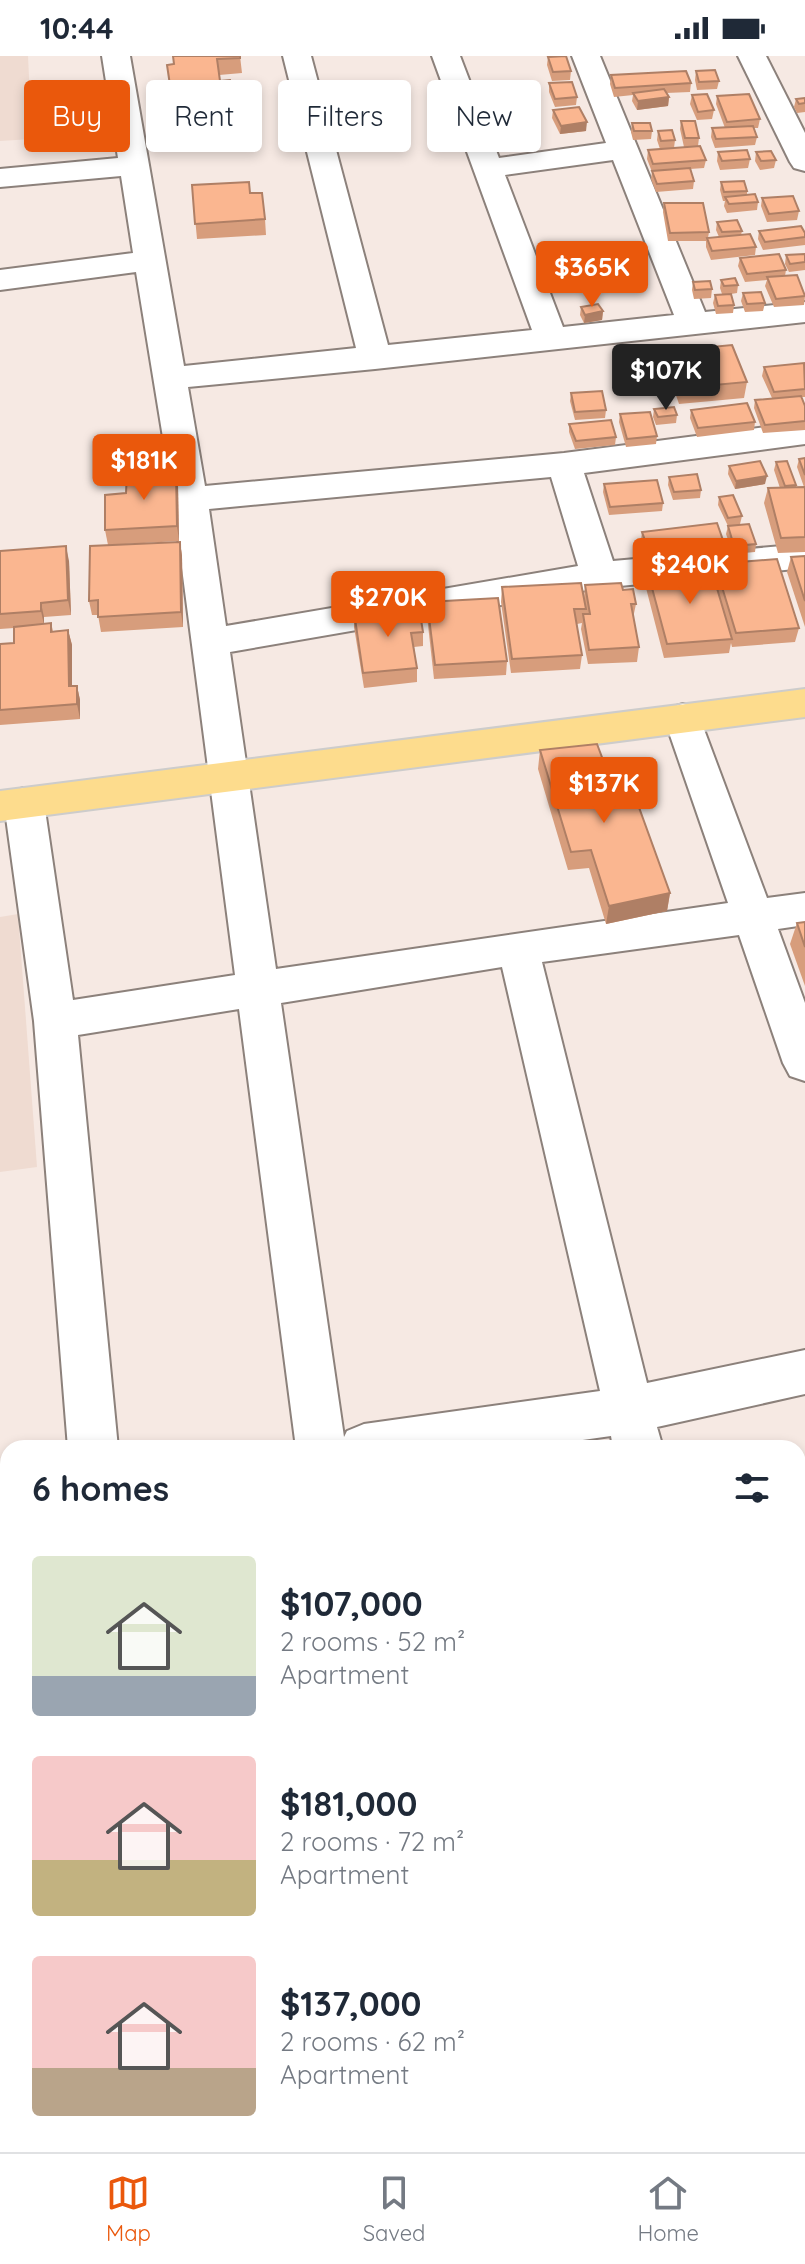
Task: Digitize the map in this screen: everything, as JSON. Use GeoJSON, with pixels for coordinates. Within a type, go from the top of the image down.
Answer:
{"type":"FeatureCollection","features":[{"type":"Feature","properties":{"kind":"main road"},"geometry":{"type":"LineString","coordinates":[[12,805],[805,703]]}},
{"type":"Feature","properties":{"kind":"street"},"geometry":{"type":"LineString","coordinates":[[116,56],[190,499],[320,1440]]}},
{"type":"Feature","properties":{"kind":"street"},"geometry":{"type":"LineString","coordinates":[[297,56],[375,359]]}},
{"type":"Feature","properties":{"kind":"street"},"geometry":{"type":"LineString","coordinates":[[446,56],[552,340]]}},
{"type":"Feature","properties":{"kind":"street"},"geometry":{"type":"LineString","coordinates":[[586,56],[694,324]]}},
{"type":"Feature","properties":{"kind":"street"},"geometry":{"type":"LineString","coordinates":[[752,56],[805,162]]}},
{"type":"Feature","properties":{"kind":"street"},"geometry":{"type":"LineString","coordinates":[[488,168],[624,150]]}},
{"type":"Feature","properties":{"kind":"street"},"geometry":{"type":"LineString","coordinates":[[0,178],[132,166]]}},
{"type":"Feature","properties":{"kind":"street"},"geometry":{"type":"LineString","coordinates":[[0,280],[148,261]]}},
{"type":"Feature","properties":{"kind":"street"},"geometry":{"type":"LineString","coordinates":[[168,378],[375,359],[805,312]]}},
{"type":"Feature","properties":{"kind":"street"},"geometry":{"type":"LineString","coordinates":[[190,499],[564,464],[805,433]]}},
{"type":"Feature","properties":{"kind":"street"},"geometry":{"type":"LineString","coordinates":[[564,464],[599,575]]}},
{"type":"Feature","properties":{"kind":"street"},"geometry":{"type":"LineString","coordinates":[[208,642],[599,575],[805,556]]}},
{"type":"Feature","properties":{"kind":"street"},"geometry":{"type":"LineString","coordinates":[[683,718],[805,1063]]}},
{"type":"Feature","properties":{"kind":"street"},"geometry":{"type":"LineString","coordinates":[[12,805],[55,1021],[92,1440]]}},
{"type":"Feature","properties":{"kind":"street"},"geometry":{"type":"LineString","coordinates":[[55,1021],[518,948],[805,909]]}},
{"type":"Feature","properties":{"kind":"street"},"geometry":{"type":"LineString","coordinates":[[518,948],[634,1429]]}},
{"type":"Feature","properties":{"kind":"street"},"geometry":{"type":"LineString","coordinates":[[478,1440],[634,1429],[805,1372]]}},
{"type":"Feature","properties":{"kind":"shaded area"},"geometry":{"type":"Polygon","coordinates":[[[0,56],[28,56],[29,80],[24,80],[24,140],[0,141],[0,56]]]}},
{"type":"Feature","properties":{"kind":"shaded area"},"geometry":{"type":"Polygon","coordinates":[[[18,914],[37,1167],[0,1172],[0,917],[18,914]]]}},
{"type":"Feature","properties":{"kind":"building"},"geometry":{"type":"Polygon","coordinates":[[[173,56],[240,56],[217,59],[220,80],[169,80],[167,65],[174,64],[173,56]]]}},
{"type":"Feature","properties":{"kind":"building"},"geometry":{"type":"Polygon","coordinates":[[[566,56],[571,71],[553,72],[548,57],[566,56]]]}},
{"type":"Feature","properties":{"kind":"building"},"geometry":{"type":"Polygon","coordinates":[[[715,70],[719,81],[699,82],[696,71],[715,70]]]}},
{"type":"Feature","properties":{"kind":"building"},"geometry":{"type":"Polygon","coordinates":[[[686,71],[691,83],[615,88],[611,75],[686,71]]]}},
{"type":"Feature","properties":{"kind":"building"},"geometry":{"type":"Polygon","coordinates":[[[572,82],[577,97],[555,99],[549,83],[572,82]]]}},
{"type":"Feature","properties":{"kind":"building"},"geometry":{"type":"Polygon","coordinates":[[[664,89],[669,97],[638,101],[633,93],[664,89]]]}},
{"type":"Feature","properties":{"kind":"building"},"geometry":{"type":"Polygon","coordinates":[[[707,94],[714,110],[698,112],[692,95],[707,94]]]}},
{"type":"Feature","properties":{"kind":"building"},"geometry":{"type":"Polygon","coordinates":[[[749,94],[760,119],[727,122],[717,96],[749,94]]]}},
{"type":"Feature","properties":{"kind":"building"},"geometry":{"type":"Polygon","coordinates":[[[579,107],[587,122],[561,126],[553,110],[579,107]]]}},
{"type":"Feature","properties":{"kind":"building"},"geometry":{"type":"Polygon","coordinates":[[[681,121],[695,121],[699,138],[685,138],[681,121]]]}},
{"type":"Feature","properties":{"kind":"building"},"geometry":{"type":"Polygon","coordinates":[[[632,123],[650,123],[652,131],[634,131],[632,123]]]}},
{"type":"Feature","properties":{"kind":"building"},"geometry":{"type":"Polygon","coordinates":[[[753,126],[757,137],[716,139],[712,128],[753,126]]]}},
{"type":"Feature","properties":{"kind":"building"},"geometry":{"type":"Polygon","coordinates":[[[672,130],[675,140],[661,141],[658,131],[672,130]]]}},
{"type":"Feature","properties":{"kind":"building"},"geometry":{"type":"Polygon","coordinates":[[[700,146],[706,160],[653,164],[648,150],[700,146]]]}},
{"type":"Feature","properties":{"kind":"building"},"geometry":{"type":"Polygon","coordinates":[[[747,150],[750,159],[722,161],[718,152],[747,150]]]}},
{"type":"Feature","properties":{"kind":"building"},"geometry":{"type":"Polygon","coordinates":[[[771,151],[776,160],[761,161],[756,152],[771,151]]]}},
{"type":"Feature","properties":{"kind":"building"},"geometry":{"type":"Polygon","coordinates":[[[690,168],[694,181],[657,184],[652,171],[690,168]]]}},
{"type":"Feature","properties":{"kind":"building"},"geometry":{"type":"Polygon","coordinates":[[[744,181],[747,191],[724,192],[721,182],[744,181]]]}},
{"type":"Feature","properties":{"kind":"building"},"geometry":{"type":"Polygon","coordinates":[[[249,182],[250,193],[262,193],[265,219],[195,224],[192,185],[249,182]]]}},
{"type":"Feature","properties":{"kind":"building"},"geometry":{"type":"Polygon","coordinates":[[[755,194],[758,202],[729,204],[725,197],[755,194]]]}},
{"type":"Feature","properties":{"kind":"building"},"geometry":{"type":"Polygon","coordinates":[[[793,196],[799,211],[769,214],[762,198],[793,196]]]}},
{"type":"Feature","properties":{"kind":"building"},"geometry":{"type":"Polygon","coordinates":[[[664,203],[703,203],[709,232],[670,233],[664,203]]]}},
{"type":"Feature","properties":{"kind":"building"},"geometry":{"type":"Polygon","coordinates":[[[737,220],[742,231],[722,232],[717,222],[737,220]]]}},
{"type":"Feature","properties":{"kind":"building"},"geometry":{"type":"Polygon","coordinates":[[[801,226],[805,237],[765,242],[759,231],[801,226]]]}},
{"type":"Feature","properties":{"kind":"building"},"geometry":{"type":"Polygon","coordinates":[[[750,234],[756,247],[712,251],[707,238],[750,234]]]}},
{"type":"Feature","properties":{"kind":"building"},"geometry":{"type":"Polygon","coordinates":[[[618,250],[630,273],[573,281],[562,257],[618,250]]]}},
{"type":"Feature","properties":{"kind":"building"},"geometry":{"type":"Polygon","coordinates":[[[779,254],[786,270],[747,274],[740,258],[779,254]]]}},
{"type":"Feature","properties":{"kind":"building"},"geometry":{"type":"Polygon","coordinates":[[[805,254],[805,262],[790,264],[786,255],[805,254]]]}},
{"type":"Feature","properties":{"kind":"building"},"geometry":{"type":"Polygon","coordinates":[[[797,275],[805,296],[776,299],[767,277],[797,275]]]}},
{"type":"Feature","properties":{"kind":"building"},"geometry":{"type":"Polygon","coordinates":[[[735,278],[738,285],[724,286],[721,280],[735,278]]]}},
{"type":"Feature","properties":{"kind":"building"},"geometry":{"type":"Polygon","coordinates":[[[710,281],[712,289],[695,290],[693,282],[710,281]]]}},
{"type":"Feature","properties":{"kind":"building"},"geometry":{"type":"Polygon","coordinates":[[[761,292],[765,303],[747,304],[743,293],[761,292]]]}},
{"type":"Feature","properties":{"kind":"building"},"geometry":{"type":"Polygon","coordinates":[[[731,294],[734,305],[718,306],[715,295],[731,294]]]}},
{"type":"Feature","properties":{"kind":"building"},"geometry":{"type":"Polygon","coordinates":[[[598,304],[603,311],[585,315],[581,307],[598,304]]]}},
{"type":"Feature","properties":{"kind":"building"},"geometry":{"type":"Polygon","coordinates":[[[732,345],[747,382],[682,388],[669,351],[732,345]]]}},
{"type":"Feature","properties":{"kind":"building"},"geometry":{"type":"Polygon","coordinates":[[[655,358],[660,369],[623,374],[618,363],[655,358]]]}},
{"type":"Feature","properties":{"kind":"building"},"geometry":{"type":"Polygon","coordinates":[[[804,363],[805,389],[774,392],[764,367],[804,363]]]}},
{"type":"Feature","properties":{"kind":"building"},"geometry":{"type":"Polygon","coordinates":[[[602,391],[606,410],[575,412],[571,393],[602,391]]]}},
{"type":"Feature","properties":{"kind":"building"},"geometry":{"type":"Polygon","coordinates":[[[801,396],[805,421],[765,425],[755,400],[801,396]]]}},
{"type":"Feature","properties":{"kind":"building"},"geometry":{"type":"Polygon","coordinates":[[[747,403],[755,422],[698,428],[691,410],[747,403]]]}},
{"type":"Feature","properties":{"kind":"building"},"geometry":{"type":"Polygon","coordinates":[[[674,407],[677,415],[658,417],[654,409],[674,407]]]}},
{"type":"Feature","properties":{"kind":"building"},"geometry":{"type":"Polygon","coordinates":[[[650,412],[657,436],[627,439],[620,414],[650,412]]]}},
{"type":"Feature","properties":{"kind":"building"},"geometry":{"type":"Polygon","coordinates":[[[611,420],[616,437],[576,441],[569,424],[611,420]]]}},
{"type":"Feature","properties":{"kind":"building"},"geometry":{"type":"Polygon","coordinates":[[[805,458],[805,475],[799,459],[805,458]]]}},
{"type":"Feature","properties":{"kind":"building"},"geometry":{"type":"Polygon","coordinates":[[[760,461],[767,476],[736,481],[729,466],[760,461]]]}},
{"type":"Feature","properties":{"kind":"building"},"geometry":{"type":"Polygon","coordinates":[[[787,461],[796,485],[785,486],[776,462],[787,461]]]}},
{"type":"Feature","properties":{"kind":"building"},"geometry":{"type":"Polygon","coordinates":[[[176,470],[177,526],[105,530],[105,495],[126,493],[127,472],[176,470]]]}},
{"type":"Feature","properties":{"kind":"building"},"geometry":{"type":"Polygon","coordinates":[[[697,474],[701,490],[674,492],[669,477],[697,474]]]}},
{"type":"Feature","properties":{"kind":"building"},"geometry":{"type":"Polygon","coordinates":[[[657,480],[663,503],[610,507],[604,484],[657,480]]]}},
{"type":"Feature","properties":{"kind":"building"},"geometry":{"type":"Polygon","coordinates":[[[805,487],[805,537],[781,538],[768,488],[805,487]]]}},
{"type":"Feature","properties":{"kind":"building"},"geometry":{"type":"Polygon","coordinates":[[[733,495],[742,516],[728,518],[719,497],[733,495]]]}},
{"type":"Feature","properties":{"kind":"building"},"geometry":{"type":"Polygon","coordinates":[[[717,523],[725,546],[650,554],[642,532],[717,523]]]}},
{"type":"Feature","properties":{"kind":"building"},"geometry":{"type":"Polygon","coordinates":[[[749,524],[756,544],[734,546],[728,526],[749,524]]]}},
{"type":"Feature","properties":{"kind":"building"},"geometry":{"type":"Polygon","coordinates":[[[180,542],[181,612],[98,617],[98,600],[89,601],[90,546],[180,542]]]}},
{"type":"Feature","properties":{"kind":"building"},"geometry":{"type":"Polygon","coordinates":[[[66,546],[68,600],[41,603],[41,611],[0,614],[0,551],[66,546]]]}},
{"type":"Feature","properties":{"kind":"building"},"geometry":{"type":"Polygon","coordinates":[[[805,556],[805,601],[791,557],[805,556]]]}},
{"type":"Feature","properties":{"kind":"building"},"geometry":{"type":"Polygon","coordinates":[[[777,559],[799,628],[736,633],[715,564],[777,559]]]}},
{"type":"Feature","properties":{"kind":"building"},"geometry":{"type":"Polygon","coordinates":[[[711,568],[732,639],[667,644],[648,573],[711,568]]]}},
{"type":"Feature","properties":{"kind":"building"},"geometry":{"type":"Polygon","coordinates":[[[581,583],[586,609],[574,609],[582,655],[512,659],[502,587],[581,583]]]}},
{"type":"Feature","properties":{"kind":"building"},"geometry":{"type":"Polygon","coordinates":[[[621,583],[623,590],[633,589],[636,604],[631,604],[639,647],[589,650],[583,614],[590,614],[585,585],[621,583]]]}},
{"type":"Feature","properties":{"kind":"building"},"geometry":{"type":"Polygon","coordinates":[[[498,598],[507,661],[435,665],[427,602],[498,598]]]}},
{"type":"Feature","properties":{"kind":"building"},"geometry":{"type":"Polygon","coordinates":[[[419,607],[423,632],[411,633],[417,668],[363,673],[354,612],[419,607]]]}},
{"type":"Feature","properties":{"kind":"building"},"geometry":{"type":"Polygon","coordinates":[[[51,623],[51,632],[68,630],[69,686],[77,686],[77,704],[0,710],[0,644],[14,643],[14,627],[51,623]]]}},
{"type":"Feature","properties":{"kind":"building"},"geometry":{"type":"Polygon","coordinates":[[[597,744],[620,805],[637,802],[670,893],[609,906],[591,850],[571,852],[540,750],[597,744]]]}},
{"type":"Feature","properties":{"kind":"building"},"geometry":{"type":"Polygon","coordinates":[[[805,922],[805,947],[797,923],[805,922]]]}}]}
